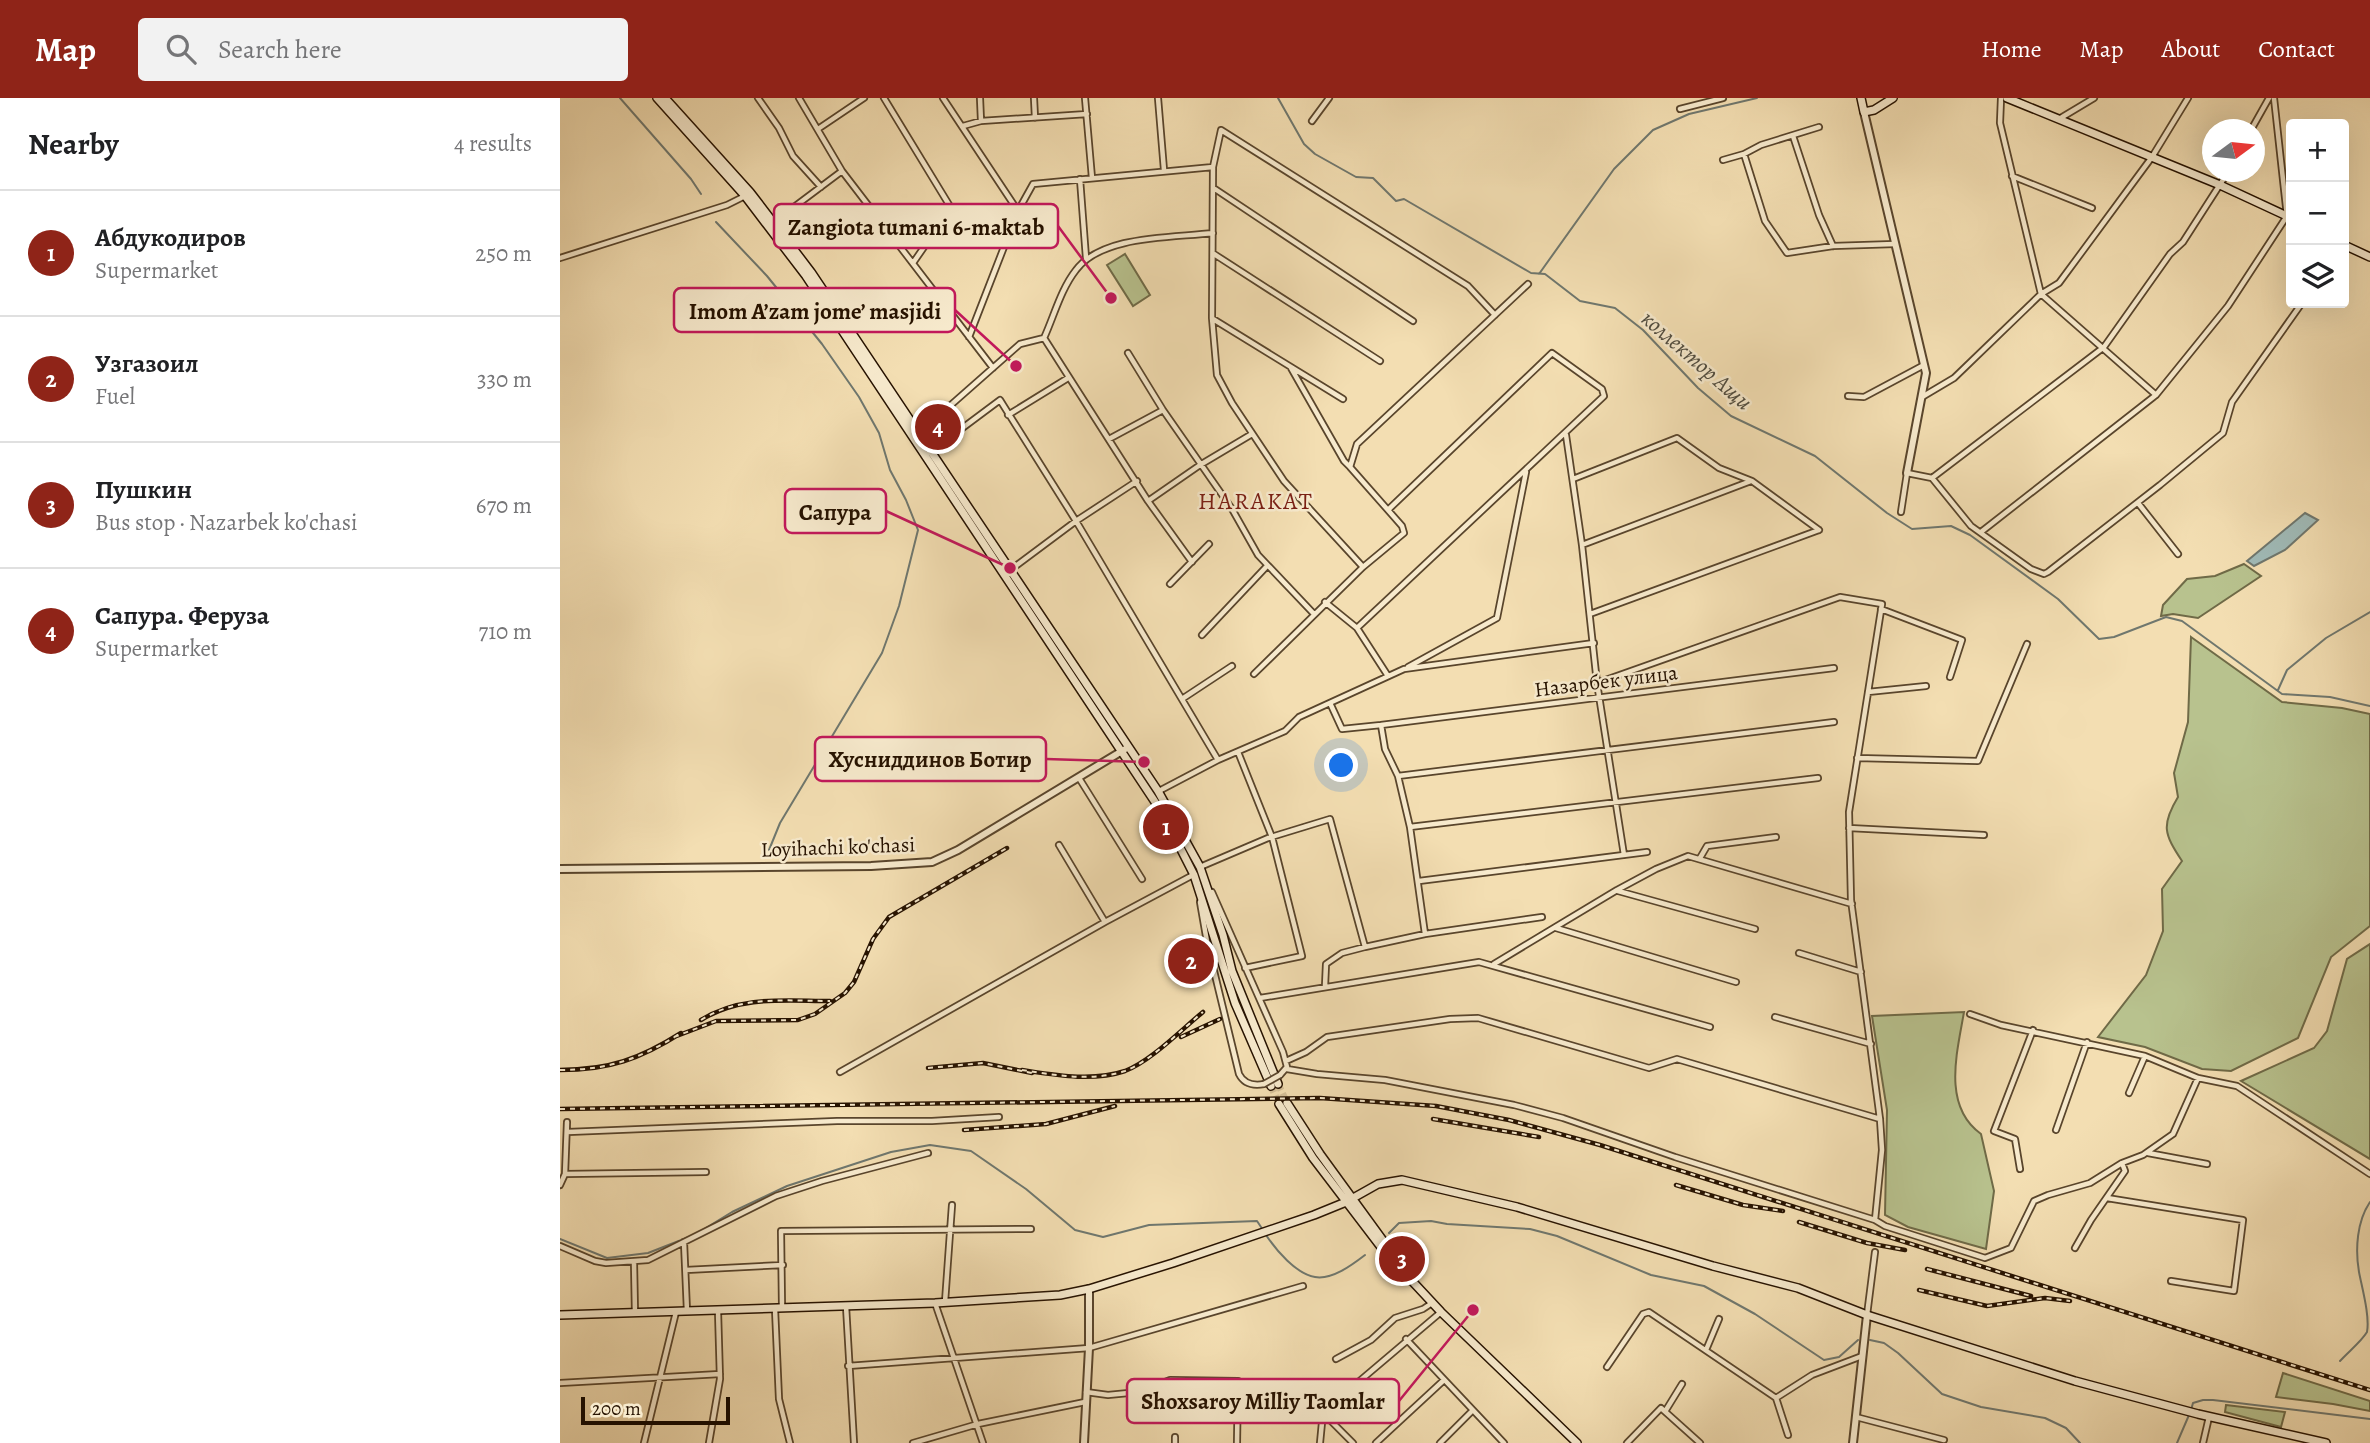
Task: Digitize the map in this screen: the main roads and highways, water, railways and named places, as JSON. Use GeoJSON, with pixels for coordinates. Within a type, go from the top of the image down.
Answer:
{"type":"FeatureCollection","features":[{"type":"Feature","properties":{"kind":"main road"},"geometry":{"type":"LineString","coordinates":[[657,98],[745,196],[806,275],[917,435]]}},
{"type":"Feature","properties":{"kind":"main road"},"geometry":{"type":"LineString","coordinates":[[665,98],[774,222],[811,272],[1125,750],[1158,792],[1200,867],[1202,883],[1273,1082]]}},
{"type":"Feature","properties":{"kind":"main road"},"geometry":{"type":"LineString","coordinates":[[1861,98],[1864,113],[1893,98]]}},
{"type":"Feature","properties":{"kind":"main road"},"geometry":{"type":"LineString","coordinates":[[2007,98],[2220,185],[2286,216]]}},
{"type":"Feature","properties":{"kind":"main road"},"geometry":{"type":"LineString","coordinates":[[2349,247],[2370,257]]}},
{"type":"Feature","properties":{"kind":"main road"},"geometry":{"type":"LineString","coordinates":[[928,453],[1009,571],[1125,750],[1172,830],[1194,875],[1202,883]]}},
{"type":"Feature","properties":{"kind":"main road"},"geometry":{"type":"LineString","coordinates":[[1283,1103],[1296,1133],[1349,1200],[1400,1272],[1572,1441]]}},
{"type":"Feature","properties":{"kind":"main road"},"geometry":{"type":"LineString","coordinates":[[560,1315],[945,1303],[1030,1298],[1089,1289],[1271,1229],[1349,1200],[1389,1181],[1418,1182],[1517,1207],[1713,1266],[1798,1288],[1867,1315],[2076,1381],[2209,1417],[2326,1443]]}},
{"type":"Feature","properties":{"kind":"water"},"geometry":{"type":"Polygon","coordinates":[[[2305,513],[2318,520],[2285,550],[2254,566],[2247,561],[2305,513]]]}},
{"type":"Feature","properties":{"kind":"waterway"},"geometry":{"type":"LineString","coordinates":[[620,98],[701,194]]}},
{"type":"Feature","properties":{"kind":"waterway","name":"коллектор Ащи"},"geometry":{"type":"LineString","coordinates":[[1278,98],[1304,144],[1315,154],[1356,177],[1373,178],[1396,201],[1404,199],[1531,273],[1545,274],[1580,301],[1615,308],[1643,330],[1698,388],[1731,416],[1815,456],[1887,513],[1912,529],[1951,526],[1970,535],[2058,599],[2099,639],[2114,637],[2166,617],[2182,621],[2282,694],[2330,697],[2370,706]]}},
{"type":"Feature","properties":{"kind":"waterway"},"geometry":{"type":"LineString","coordinates":[[1539,274],[1614,169],[1653,130],[1689,114],[1757,98]]}},
{"type":"Feature","properties":{"kind":"waterway"},"geometry":{"type":"LineString","coordinates":[[716,222],[767,276],[822,344],[859,397],[879,433],[890,470],[918,530],[899,606],[882,653],[780,823],[769,850]]}},
{"type":"Feature","properties":{"kind":"waterway"},"geometry":{"type":"LineString","coordinates":[[2278,690],[2287,670],[2326,638],[2370,612]]}},
{"type":"Feature","properties":{"kind":"waterway"},"geometry":{"type":"LineString","coordinates":[[701,1231],[732,1212],[787,1186],[891,1152],[930,1145],[971,1151],[1026,1189],[1075,1230],[1103,1237],[1149,1225],[1257,1221],[1263,1230]]}},
{"type":"Feature","properties":{"kind":"waterway"},"geometry":{"type":"LineString","coordinates":[[2340,1361],[2367,1332],[2367,1310],[2359,1272],[2357,1245],[2362,1218],[2370,1202]]}},
{"type":"Feature","properties":{"kind":"waterway"},"geometry":{"type":"LineString","coordinates":[[1389,1233],[1399,1223],[1431,1221],[1530,1229],[1557,1236],[1651,1275],[1704,1286],[1755,1314],[1824,1360],[1839,1357],[1858,1340]]}},
{"type":"Feature","properties":{"kind":"waterway"},"geometry":{"type":"LineString","coordinates":[[1266,1235],[1294,1266],[1315,1277],[1335,1274],[1365,1255]]}},
{"type":"Feature","properties":{"kind":"waterway"},"geometry":{"type":"LineString","coordinates":[[560,1239],[607,1258],[648,1253],[689,1237]]}},
{"type":"Feature","properties":{"kind":"waterway"},"geometry":{"type":"LineString","coordinates":[[1870,1340],[1884,1343],[1898,1353],[1942,1394],[1981,1407],[2045,1418],[2066,1428],[2080,1443]]}},
{"type":"Feature","properties":{"kind":"waterway"},"geometry":{"type":"LineString","coordinates":[[2191,1410],[2193,1403],[2213,1400],[2370,1419]]}},
{"type":"Feature","properties":{"kind":"waterway"},"geometry":{"type":"LineString","coordinates":[[2177,1443],[2189,1415]]}},
{"type":"Feature","properties":{"kind":"tunnel"},"geometry":{"type":"LineString","coordinates":[[1278,1084],[1287,1103]]}},
{"type":"Feature","properties":{"kind":"tunnel"},"geometry":{"type":"LineString","coordinates":[[1271,1086],[1279,1104]]}},
{"type":"Feature","properties":{"kind":"railway"},"geometry":{"type":"LineString","coordinates":[[674,1037],[716,1021],[798,1020],[815,1014],[845,993],[854,982],[873,939],[889,917],[1007,848]]}},
{"type":"Feature","properties":{"kind":"railway"},"geometry":{"type":"LineString","coordinates":[[701,1020],[732,1006],[748,1003],[780,1000],[830,1001]]}},
{"type":"Feature","properties":{"kind":"railway"},"geometry":{"type":"LineString","coordinates":[[1022,1070],[1087,1077],[1125,1071],[1155,1053],[1203,1012]]}},
{"type":"Feature","properties":{"kind":"railway"},"geometry":{"type":"LineString","coordinates":[[1181,1037],[1220,1019]]}},
{"type":"Feature","properties":{"kind":"railway"},"geometry":{"type":"LineString","coordinates":[[560,1070],[594,1068],[624,1061],[652,1050],[681,1033]]}},
{"type":"Feature","properties":{"kind":"railway"},"geometry":{"type":"LineString","coordinates":[[928,1068],[983,1063],[1032,1073]]}},
{"type":"Feature","properties":{"kind":"railway"},"geometry":{"type":"LineString","coordinates":[[560,1109],[1320,1098],[1436,1106],[1509,1120],[1600,1145],[2370,1390]]}},
{"type":"Feature","properties":{"kind":"railway"},"geometry":{"type":"LineString","coordinates":[[964,1130],[1046,1124],[1115,1106]]}},
{"type":"Feature","properties":{"kind":"railway"},"geometry":{"type":"LineString","coordinates":[[1433,1119],[1539,1137]]}},
{"type":"Feature","properties":{"kind":"railway"},"geometry":{"type":"LineString","coordinates":[[1676,1185],[1743,1205],[1783,1211]]}},
{"type":"Feature","properties":{"kind":"railway"},"geometry":{"type":"LineString","coordinates":[[1799,1222],[1867,1243],[1905,1250]]}},
{"type":"Feature","properties":{"kind":"railway"},"geometry":{"type":"LineString","coordinates":[[1927,1269],[2031,1296]]}},
{"type":"Feature","properties":{"kind":"railway"},"geometry":{"type":"LineString","coordinates":[[1919,1290],[1987,1306],[2045,1298],[2070,1301]]}},
{"type":"Feature","properties":{"kind":"place","name":"Zangiota tumani 6-maktab"},"geometry":{"type":"Point","coordinates":[1111,298]}},
{"type":"Feature","properties":{"kind":"place","name":"Imom A’zam jome’ masjidi"},"geometry":{"type":"Point","coordinates":[1016,366]}},
{"type":"Feature","properties":{"kind":"place","name":"Сапура. Феруза"},"geometry":{"type":"Point","coordinates":[938,427]}},
{"type":"Feature","properties":{"kind":"place","name":"Сапура"},"geometry":{"type":"Point","coordinates":[1010,568]}},
{"type":"Feature","properties":{"kind":"place","name":"Хусниддинов Ботир"},"geometry":{"type":"Point","coordinates":[1144,762]}},
{"type":"Feature","properties":{"kind":"place","name":"Абдукодиров"},"geometry":{"type":"Point","coordinates":[1166,827]}},
{"type":"Feature","properties":{"kind":"place","name":"Узгазоил"},"geometry":{"type":"Point","coordinates":[1191,961]}},
{"type":"Feature","properties":{"kind":"place","name":"Пушкин"},"geometry":{"type":"Point","coordinates":[1402,1259]}},
{"type":"Feature","properties":{"kind":"place","name":"Shoxsaroy Milliy Taomlar"},"geometry":{"type":"Point","coordinates":[1473,1310]}},
{"type":"Feature","properties":{"kind":"district","name":"HARAKAT"},"geometry":{"type":"Point","coordinates":[1256,501]}}]}
